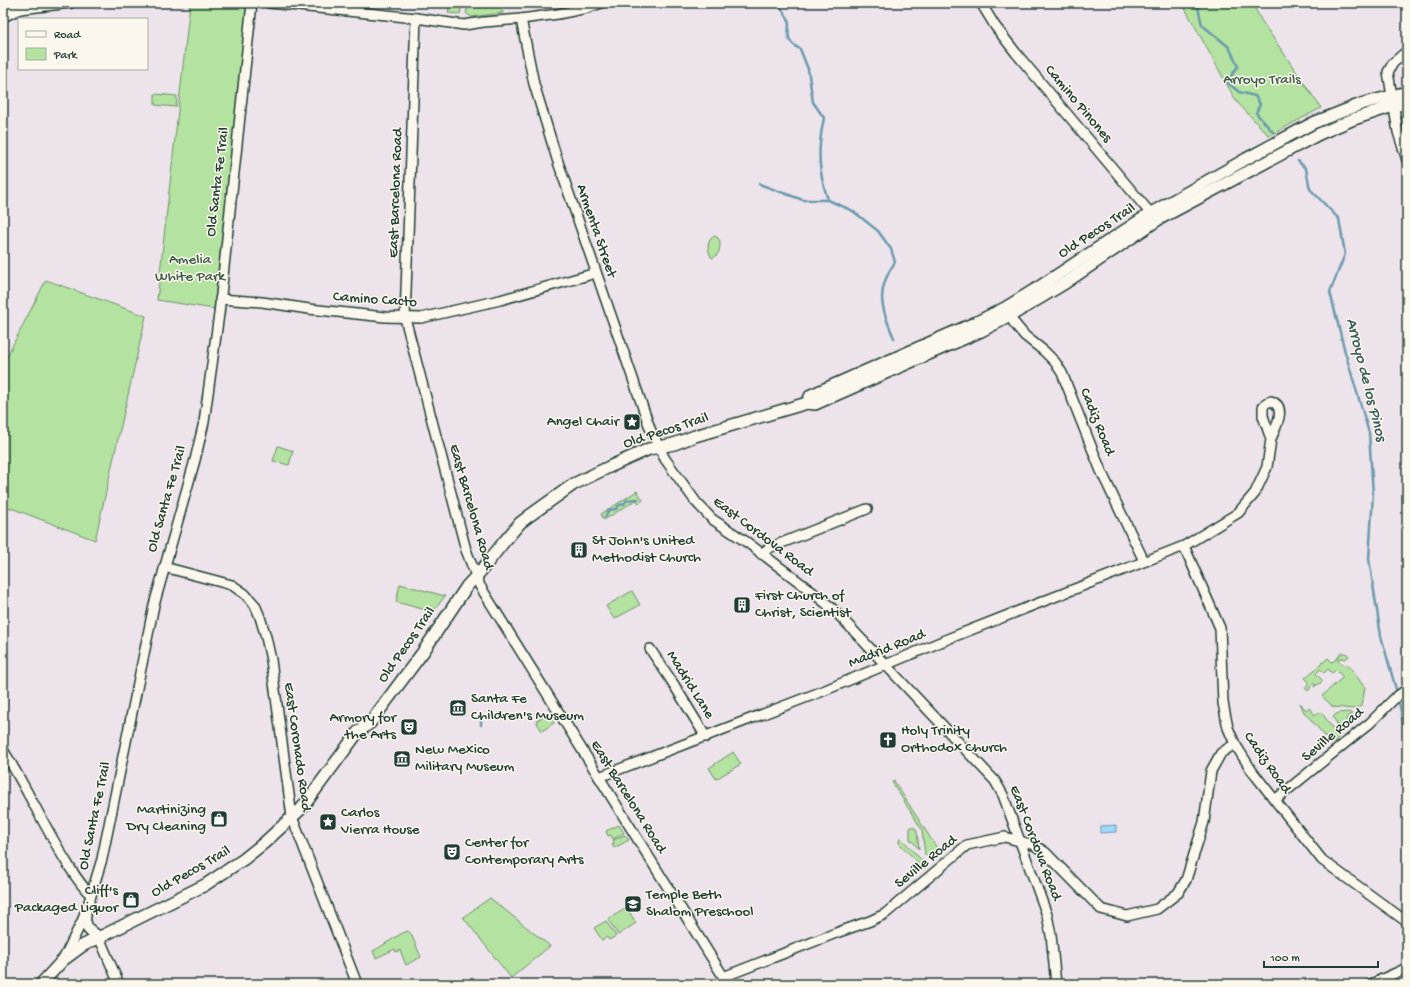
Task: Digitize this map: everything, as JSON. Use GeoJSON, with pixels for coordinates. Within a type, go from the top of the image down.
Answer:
{"type":"FeatureCollection","features":[{"type":"Feature","properties":{"kind":"main road","name":"Old Pecos Trail"},"geometry":{"type":"LineString","coordinates":[[1392,101],[1407,92]]}},
{"type":"Feature","properties":{"kind":"main road","name":"Old Pecos Trail"},"geometry":{"type":"LineString","coordinates":[[63,960],[76,950],[100,937],[166,905],[219,876],[244,859],[302,808],[358,732],[370,723],[423,652],[467,586],[520,523],[574,484],[649,449],[674,444],[695,436],[807,403],[815,404],[981,331],[1008,312],[1065,283],[1155,216],[1260,151],[1313,123],[1361,104],[1392,101],[1407,103]]}},
{"type":"Feature","properties":{"kind":"main road"},"geometry":{"type":"LineString","coordinates":[[85,915],[85,922],[90,932],[100,937]]}},
{"type":"Feature","properties":{"kind":"main road","name":"Old Santa Fe Trail"},"geometry":{"type":"LineString","coordinates":[[40,984],[63,960]]}},
{"type":"Feature","properties":{"kind":"street"},"geometry":{"type":"LineString","coordinates":[[3,17],[20,9],[71,3]]}},
{"type":"Feature","properties":{"kind":"street","name":"Old Santa Fe Trail"},"geometry":{"type":"LineString","coordinates":[[63,960],[85,915],[105,849],[151,617],[195,460],[204,422],[214,352],[244,89],[252,3]]}},
{"type":"Feature","properties":{"kind":"street"},"geometry":{"type":"LineString","coordinates":[[269,3],[416,18],[464,25],[558,14],[601,3]]}},
{"type":"Feature","properties":{"kind":"street","name":"Camino Pinones"},"geometry":{"type":"LineString","coordinates":[[981,3],[995,26],[1016,53],[1155,216]]}},
{"type":"Feature","properties":{"kind":"street"},"geometry":{"type":"LineString","coordinates":[[3,5],[20,9]]}},
{"type":"Feature","properties":{"kind":"street","name":"East Barcelona Road"},"geometry":{"type":"LineString","coordinates":[[416,18],[405,318],[466,550],[480,586],[726,981]]}},
{"type":"Feature","properties":{"kind":"street","name":"Armenta Street"},"geometry":{"type":"LineString","coordinates":[[521,19],[533,78],[566,188],[651,432],[659,447]]}},
{"type":"Feature","properties":{"kind":"street"},"geometry":{"type":"LineString","coordinates":[[1407,51],[1388,68],[1392,101],[1400,140],[1407,160]]}},
{"type":"Feature","properties":{"kind":"street","name":"Camino Cacto"},"geometry":{"type":"LineString","coordinates":[[220,299],[262,302],[309,309],[405,318],[421,318],[500,300],[596,273]]}},
{"type":"Feature","properties":{"kind":"street","name":"Cadiz Road"},"geometry":{"type":"LineString","coordinates":[[1008,312],[1025,336],[1055,362],[1062,373],[1108,486],[1144,561]]}},
{"type":"Feature","properties":{"kind":"street","name":"Madrid Road"},"geometry":{"type":"LineString","coordinates":[[599,777],[823,691],[885,664],[1184,546],[1238,513],[1247,504],[1255,493],[1267,467],[1270,439]]}},
{"type":"Feature","properties":{"kind":"street","name":"East Cordova Road"},"geometry":{"type":"LineString","coordinates":[[659,447],[665,459],[696,502],[712,519],[748,543],[834,610],[995,781],[1003,795],[1047,915],[1051,935],[1056,984]]}},
{"type":"Feature","properties":{"kind":"street"},"geometry":{"type":"LineString","coordinates":[[761,554],[769,548],[867,509]]}},
{"type":"Feature","properties":{"kind":"street","name":"Cadiz Road"},"geometry":{"type":"LineString","coordinates":[[1184,546],[1220,628],[1223,703],[1228,728],[1235,744],[1252,771],[1322,860],[1407,922]]}},
{"type":"Feature","properties":{"kind":"street","name":"East Coronado Road"},"geometry":{"type":"LineString","coordinates":[[164,567],[232,585],[245,594],[255,606],[266,637],[271,660],[292,817],[356,984]]}},
{"type":"Feature","properties":{"kind":"street","name":"Madrid Lane"},"geometry":{"type":"LineString","coordinates":[[650,649],[706,737]]}},
{"type":"Feature","properties":{"kind":"street","name":"Seville Road"},"geometry":{"type":"LineString","coordinates":[[1275,800],[1370,723],[1407,688]]}},
{"type":"Feature","properties":{"kind":"street","name":"Seville Road"},"geometry":{"type":"LineString","coordinates":[[726,981],[821,938],[870,921],[885,914],[967,846],[1005,837],[1034,845],[1045,852],[1101,909],[1127,916],[1157,909],[1178,893],[1186,880],[1204,822],[1211,771],[1220,752],[1235,744]]}},
{"type":"Feature","properties":{"kind":"street"},"geometry":{"type":"LineString","coordinates":[[3,750],[19,776],[56,845],[81,885],[91,895]]}},
{"type":"Feature","properties":{"kind":"street"},"geometry":{"type":"LineString","coordinates":[[100,937],[119,984]]}},
{"type":"Feature","properties":{"kind":"street"},"geometry":{"type":"LineString","coordinates":[[1372,984],[1407,968]]}},
{"type":"Feature","properties":{"kind":"green space","name":"Amelia White Park"},"geometry":{"type":"Polygon","coordinates":[[[190,3],[242,4],[247,9],[214,309],[157,300],[190,3]]]}},
{"type":"Feature","properties":{"kind":"green space"},"geometry":{"type":"Polygon","coordinates":[[[450,3],[462,3],[460,14],[448,13],[450,3]]]}},
{"type":"Feature","properties":{"kind":"green space"},"geometry":{"type":"Polygon","coordinates":[[[469,3],[490,3],[491,6],[497,3],[507,4],[501,6],[503,13],[471,17],[466,13],[469,3]]]}},
{"type":"Feature","properties":{"kind":"green space","name":"Arroyo Trails"},"geometry":{"type":"Polygon","coordinates":[[[1182,3],[1252,3],[1261,20],[1321,108],[1269,136],[1236,101],[1182,3]]]}},
{"type":"Feature","properties":{"kind":"green space"},"geometry":{"type":"Polygon","coordinates":[[[155,94],[177,96],[176,107],[155,105],[155,94]]]}},
{"type":"Feature","properties":{"kind":"green space"},"geometry":{"type":"Polygon","coordinates":[[[714,236],[720,241],[720,246],[717,255],[712,258],[708,246],[711,238],[714,236]]]}},
{"type":"Feature","properties":{"kind":"green space"},"geometry":{"type":"Polygon","coordinates":[[[46,280],[146,316],[95,540],[3,505],[3,364],[46,280]]]}},
{"type":"Feature","properties":{"kind":"green space"},"geometry":{"type":"Polygon","coordinates":[[[278,446],[293,451],[289,465],[273,461],[278,446]]]}},
{"type":"Feature","properties":{"kind":"green space"},"geometry":{"type":"Polygon","coordinates":[[[637,491],[643,500],[639,503],[636,500],[604,520],[601,514],[637,491]]]}},
{"type":"Feature","properties":{"kind":"green space"},"geometry":{"type":"Polygon","coordinates":[[[400,584],[445,596],[433,612],[396,602],[400,584]]]}},
{"type":"Feature","properties":{"kind":"green space"},"geometry":{"type":"Polygon","coordinates":[[[632,591],[640,605],[614,619],[606,606],[632,591]]]}},
{"type":"Feature","properties":{"kind":"green space"},"geometry":{"type":"Polygon","coordinates":[[[1341,653],[1346,653],[1349,656],[1345,659],[1341,658],[1338,660],[1339,662],[1350,667],[1365,687],[1362,706],[1355,709],[1333,707],[1322,696],[1343,677],[1336,670],[1332,673],[1328,669],[1324,673],[1320,669],[1316,674],[1323,681],[1314,687],[1315,684],[1313,683],[1308,691],[1306,689],[1309,682],[1305,678],[1328,658],[1332,662],[1337,659],[1341,653]]]}},
{"type":"Feature","properties":{"kind":"green space"},"geometry":{"type":"Polygon","coordinates":[[[1300,703],[1306,710],[1309,708],[1315,715],[1317,713],[1322,713],[1336,731],[1339,727],[1333,717],[1335,715],[1350,712],[1353,714],[1347,717],[1344,729],[1336,742],[1331,743],[1304,712],[1300,703]]]}},
{"type":"Feature","properties":{"kind":"green space"},"geometry":{"type":"Polygon","coordinates":[[[548,713],[554,723],[542,731],[536,721],[548,713]]]}},
{"type":"Feature","properties":{"kind":"green space"},"geometry":{"type":"Polygon","coordinates":[[[733,752],[741,764],[716,779],[709,768],[733,752]]]}},
{"type":"Feature","properties":{"kind":"green space"},"geometry":{"type":"Polygon","coordinates":[[[894,781],[940,853],[932,861],[925,855],[922,830],[892,782],[894,781]]]}},
{"type":"Feature","properties":{"kind":"green space"},"geometry":{"type":"Polygon","coordinates":[[[619,825],[624,833],[613,839],[611,835],[608,836],[606,831],[619,825]]]}},
{"type":"Feature","properties":{"kind":"green space"},"geometry":{"type":"Polygon","coordinates":[[[911,827],[915,828],[917,832],[919,849],[910,839],[911,827]]]}},
{"type":"Feature","properties":{"kind":"green space"},"geometry":{"type":"Polygon","coordinates":[[[625,835],[629,840],[614,848],[612,844],[614,843],[613,840],[625,835]]]}},
{"type":"Feature","properties":{"kind":"green space"},"geometry":{"type":"Polygon","coordinates":[[[900,837],[927,866],[924,869],[899,843],[900,837]]]}},
{"type":"Feature","properties":{"kind":"green space"},"geometry":{"type":"Polygon","coordinates":[[[490,898],[550,946],[511,978],[463,917],[490,898]]]}},
{"type":"Feature","properties":{"kind":"green space"},"geometry":{"type":"Polygon","coordinates":[[[627,908],[636,923],[618,935],[608,919],[627,908]]]}},
{"type":"Feature","properties":{"kind":"green space"},"geometry":{"type":"Polygon","coordinates":[[[606,921],[616,936],[609,940],[607,937],[602,940],[594,928],[606,921]]]}},
{"type":"Feature","properties":{"kind":"green space"},"geometry":{"type":"Polygon","coordinates":[[[408,931],[411,934],[421,957],[406,965],[400,950],[396,952],[395,949],[376,958],[373,951],[408,931]]]}},
{"type":"Feature","properties":{"kind":"water"},"geometry":{"type":"Polygon","coordinates":[[[1116,825],[1116,832],[1100,833],[1100,826],[1116,825]]]}},
{"type":"Feature","properties":{"kind":"waterway"},"geometry":{"type":"LineString","coordinates":[[777,3],[788,19],[789,38],[791,42],[800,49],[808,69],[813,102],[824,118],[820,140],[820,169],[828,200]]}},
{"type":"Feature","properties":{"kind":"waterway","name":"Arroyo de los Pinos"},"geometry":{"type":"LineString","coordinates":[[1197,3],[1202,25],[1229,47],[1238,66],[1227,82],[1239,92],[1255,96],[1260,104],[1256,113],[1273,132]]}},
{"type":"Feature","properties":{"kind":"waterway","name":"Arroyo de los Pinos"},"geometry":{"type":"LineString","coordinates":[[1298,161],[1306,169],[1310,189],[1339,219],[1345,254],[1330,292],[1345,352],[1369,433],[1373,494],[1369,559],[1381,636],[1397,693]]}},
{"type":"Feature","properties":{"kind":"waterway"},"geometry":{"type":"LineString","coordinates":[[759,184],[803,200],[828,200],[853,211],[878,231],[891,249],[895,262],[889,272],[882,291],[883,308],[894,338]]}},
{"type":"Feature","properties":{"kind":"waterway"},"geometry":{"type":"LineString","coordinates":[[605,517],[609,510],[616,509],[627,500],[638,499]]}},
{"type":"Feature","properties":{"kind":"waterway","name":"Arroyo de los Pinos"},"geometry":{"type":"LineString","coordinates":[[1398,698],[1407,739]]}},
{"type":"Feature","properties":{"kind":"waterway"},"geometry":{"type":"LineString","coordinates":[[481,717],[481,725]]}},
{"type":"Feature","properties":{"kind":"place","name":"Angel Chair"},"geometry":{"type":"Point","coordinates":[632,422]}},
{"type":"Feature","properties":{"kind":"place","name":"St John's United Methodist Church"},"geometry":{"type":"Point","coordinates":[579,550]}},
{"type":"Feature","properties":{"kind":"place","name":"First Church of Christ, Scientist"},"geometry":{"type":"Point","coordinates":[742,605]}},
{"type":"Feature","properties":{"kind":"place","name":"Santa Fe Children's Museum"},"geometry":{"type":"Point","coordinates":[458,708]}},
{"type":"Feature","properties":{"kind":"place","name":"Armory for the Arts"},"geometry":{"type":"Point","coordinates":[409,727]}},
{"type":"Feature","properties":{"kind":"place","name":"Holy Trinity Orthodox Church"},"geometry":{"type":"Point","coordinates":[888,740]}},
{"type":"Feature","properties":{"kind":"place","name":"New Mexico Military Museum"},"geometry":{"type":"Point","coordinates":[402,759]}},
{"type":"Feature","properties":{"kind":"place","name":"Martinizing Dry Cleaning"},"geometry":{"type":"Point","coordinates":[219,819]}},
{"type":"Feature","properties":{"kind":"place","name":"Carlos Vierra House"},"geometry":{"type":"Point","coordinates":[328,822]}},
{"type":"Feature","properties":{"kind":"place","name":"Center for Contemporary Arts"},"geometry":{"type":"Point","coordinates":[452,852]}},
{"type":"Feature","properties":{"kind":"place","name":"Cliff's Packaged Liquor"},"geometry":{"type":"Point","coordinates":[131,900]}},
{"type":"Feature","properties":{"kind":"place","name":"Temple Beth Shalom Preschool"},"geometry":{"type":"Point","coordinates":[633,904]}}]}
